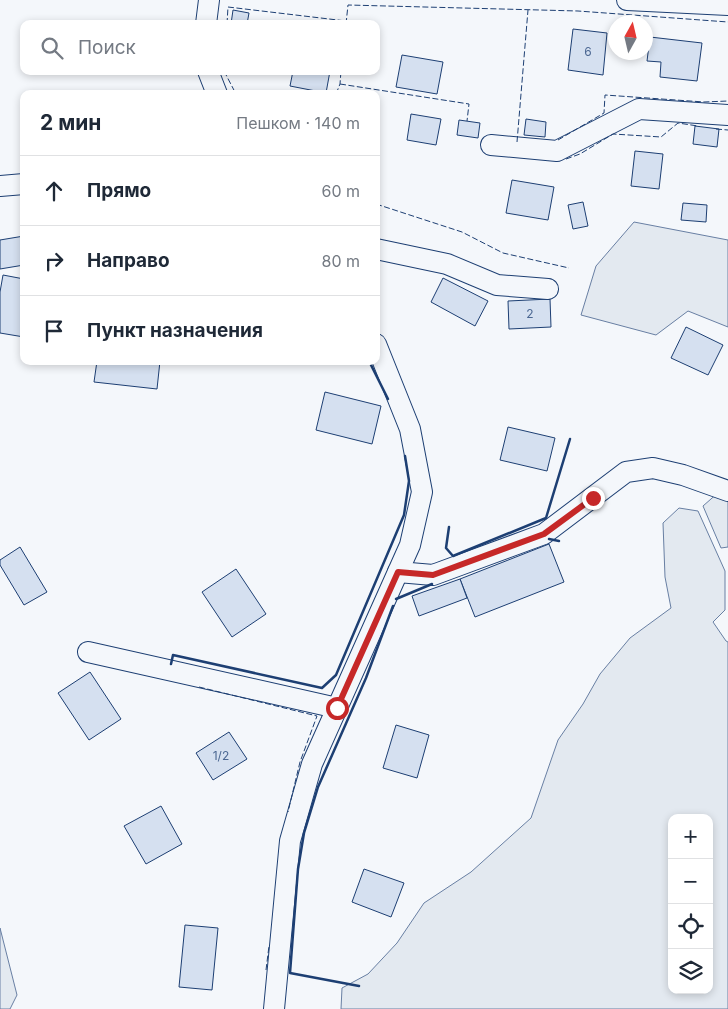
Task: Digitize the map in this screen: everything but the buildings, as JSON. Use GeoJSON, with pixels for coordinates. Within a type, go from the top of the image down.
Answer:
{"type":"FeatureCollection","features":[{"type":"Feature","properties":{"kind":"street"},"geometry":{"type":"LineString","coordinates":[[206,20],[209,0]]}},
{"type":"Feature","properties":{"kind":"street"},"geometry":{"type":"LineString","coordinates":[[627,0],[728,5]]}},
{"type":"Feature","properties":{"kind":"street"},"geometry":{"type":"LineString","coordinates":[[210,75],[215,90]]}},
{"type":"Feature","properties":{"kind":"street"},"geometry":{"type":"LineString","coordinates":[[491,145],[557,152],[639,109],[728,114]]}},
{"type":"Feature","properties":{"kind":"street"},"geometry":{"type":"LineString","coordinates":[[0,186],[20,184]]}},
{"type":"Feature","properties":{"kind":"street"},"geometry":{"type":"LineString","coordinates":[[380,250],[448,264],[497,285],[548,289]]}},
{"type":"Feature","properties":{"kind":"street"},"geometry":{"type":"LineString","coordinates":[[274,1009],[290,841],[312,764],[410,545],[422,492],[410,429],[380,354]]}},
{"type":"Feature","properties":{"kind":"street"},"geometry":{"type":"LineString","coordinates":[[398,572],[433,575],[544,534],[626,472],[653,468],[683,475],[728,492]]}},
{"type":"Feature","properties":{"kind":"street"},"geometry":{"type":"LineString","coordinates":[[88,652],[337,708]]}},
{"type":"Feature","properties":{"kind":"shaded area"},"geometry":{"type":"Polygon","coordinates":[[[634,222],[728,240],[728,327],[688,311],[656,335],[581,315],[596,266],[634,222]]]}},
{"type":"Feature","properties":{"kind":"shaded area"},"geometry":{"type":"Polygon","coordinates":[[[728,484],[728,547],[721,548],[703,506],[728,484]]]}},
{"type":"Feature","properties":{"kind":"shaded area"},"geometry":{"type":"Polygon","coordinates":[[[679,508],[698,511],[725,571],[725,610],[713,622],[728,642],[728,1009],[341,1009],[342,988],[368,974],[397,943],[424,903],[471,872],[531,818],[558,740],[583,704],[600,674],[630,638],[671,608],[665,577],[663,523],[679,508]]]}},
{"type":"Feature","properties":{"kind":"shaded area"},"geometry":{"type":"Polygon","coordinates":[[[0,928],[17,995],[10,1009],[0,1009],[0,928]]]}},
{"type":"Feature","properties":{"kind":"fence"},"geometry":{"type":"LineString","coordinates":[[346,20],[348,5],[578,11],[728,22]]}},
{"type":"Feature","properties":{"kind":"fence"},"geometry":{"type":"LineString","coordinates":[[227,20],[228,7],[338,20]]}},
{"type":"Feature","properties":{"kind":"fence"},"geometry":{"type":"LineString","coordinates":[[517,142],[528,10]]}},
{"type":"Feature","properties":{"kind":"fence"},"geometry":{"type":"LineString","coordinates":[[226,75],[234,90]]}},
{"type":"Feature","properties":{"kind":"fence"},"geometry":{"type":"LineString","coordinates":[[338,90],[341,75]]}},
{"type":"Feature","properties":{"kind":"fence"},"geometry":{"type":"LineString","coordinates":[[340,84],[379,90]]}},
{"type":"Feature","properties":{"kind":"fence"},"geometry":{"type":"LineString","coordinates":[[380,90],[469,104],[467,121]]}},
{"type":"Feature","properties":{"kind":"fence"},"geometry":{"type":"LineString","coordinates":[[558,140],[604,113],[605,95],[704,102],[728,101]]}},
{"type":"Feature","properties":{"kind":"fence"},"geometry":{"type":"LineString","coordinates":[[566,159],[580,154],[613,134],[661,137],[678,123],[698,126]]}},
{"type":"Feature","properties":{"kind":"fence"},"geometry":{"type":"LineString","coordinates":[[716,129],[728,130]]}},
{"type":"Feature","properties":{"kind":"fence"},"geometry":{"type":"LineString","coordinates":[[380,205],[462,232],[503,253],[569,268]]}},
{"type":"Feature","properties":{"kind":"fence"},"geometry":{"type":"LineString","coordinates":[[199,687],[317,716],[300,762],[288,812]]}},
{"type":"Feature","properties":{"kind":"fence"},"geometry":{"type":"LineString","coordinates":[[266,970],[269,946]]}},
{"type":"Feature","properties":{"kind":"wall"},"geometry":{"type":"LineString","coordinates":[[371,365],[388,399]]}},
{"type":"Feature","properties":{"kind":"wall"},"geometry":{"type":"LineString","coordinates":[[449,527],[446,548],[453,556],[546,518],[570,439]]}},
{"type":"Feature","properties":{"kind":"wall"},"geometry":{"type":"LineString","coordinates":[[171,664],[173,655],[322,688],[336,675],[404,515],[409,481],[405,456]]}},
{"type":"Feature","properties":{"kind":"wall"},"geometry":{"type":"LineString","coordinates":[[549,539],[559,541]]}},
{"type":"Feature","properties":{"kind":"wall"},"geometry":{"type":"LineString","coordinates":[[396,599],[432,584]]}},
{"type":"Feature","properties":{"kind":"wall"},"geometry":{"type":"LineString","coordinates":[[359,986],[290,973],[298,869],[304,833],[318,787],[366,678],[393,606]]}},
{"type":"Feature","properties":{"kind":"route"},"geometry":{"type":"LineString","coordinates":[[337,708],[398,572],[433,575],[544,534],[593,498]]}}]}
